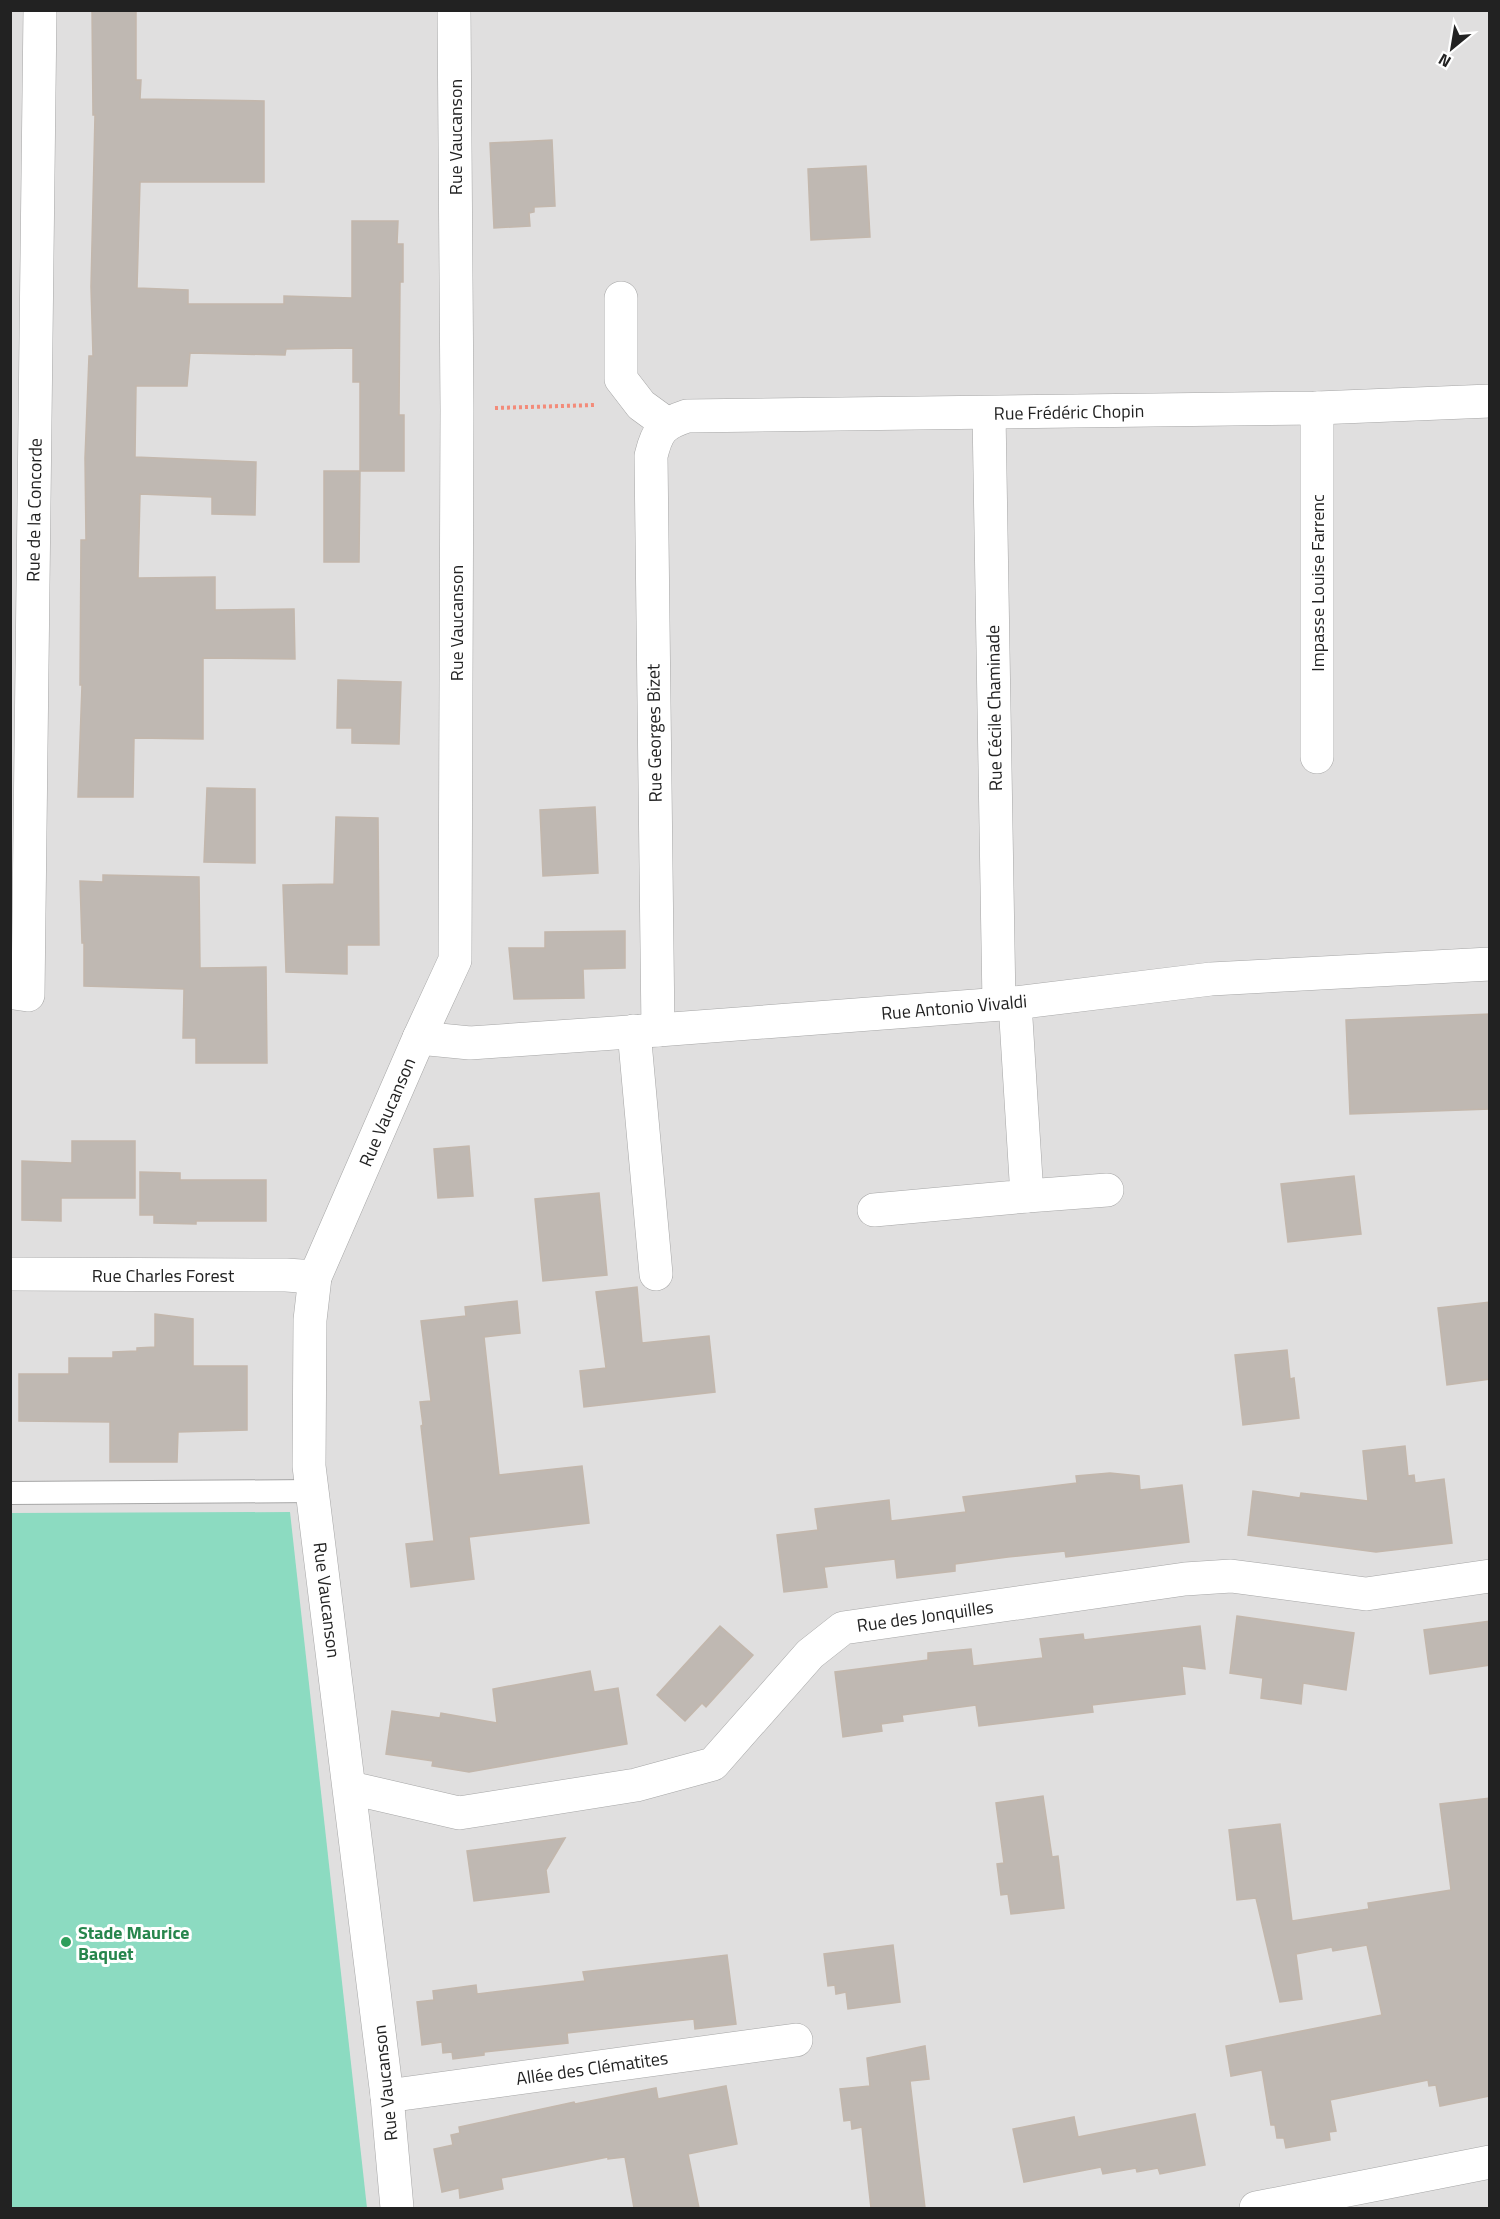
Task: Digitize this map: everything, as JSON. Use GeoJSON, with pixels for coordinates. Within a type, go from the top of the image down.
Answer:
{"type":"FeatureCollection","features":[{"type":"Feature","properties":{"kind":"street","name":"Rue de la Concorde"},"geometry":{"type":"LineString","coordinates":[[14,993],[28,995],[40,10]]}},
{"type":"Feature","properties":{"kind":"street","name":"Rue Vaucanson"},"geometry":{"type":"LineString","coordinates":[[397,2208],[387,2096],[351,1788],[309,1466],[310,1320],[315,1277],[455,960],[457,408],[454,10]]}},
{"type":"Feature","properties":{"kind":"street"},"geometry":{"type":"LineString","coordinates":[[621,298],[621,379],[661,430]]}},
{"type":"Feature","properties":{"kind":"street","name":"Rue Frédéric Chopin"},"geometry":{"type":"LineString","coordinates":[[661,430],[687,416],[1317,408],[1490,401]]}},
{"type":"Feature","properties":{"kind":"street","name":"Impasse Louise Farrenc"},"geometry":{"type":"LineString","coordinates":[[1317,408],[1317,757]]}},
{"type":"Feature","properties":{"kind":"street","name":"Rue Cécile Chaminade"},"geometry":{"type":"LineString","coordinates":[[989,412],[1007,1004],[1027,1196]]}},
{"type":"Feature","properties":{"kind":"street","name":"Rue Georges Bizet"},"geometry":{"type":"LineString","coordinates":[[656,1274],[646,1031],[651,456],[661,430]]}},
{"type":"Feature","properties":{"kind":"street","name":"Rue Antonio Vivaldi"},"geometry":{"type":"LineString","coordinates":[[419,1038],[470,1043],[646,1031],[1007,1004],[1211,978],[1490,964]]}},
{"type":"Feature","properties":{"kind":"street"},"geometry":{"type":"LineString","coordinates":[[874,1210],[1107,1190]]}},
{"type":"Feature","properties":{"kind":"street","name":"Rue Charles Forest"},"geometry":{"type":"LineString","coordinates":[[10,1275],[286,1275],[315,1277]]}},
{"type":"Feature","properties":{"kind":"street","name":"Rue des Jonquilles"},"geometry":{"type":"LineString","coordinates":[[351,1788],[459,1813],[636,1785],[713,1764],[810,1654],[843,1628],[1185,1579],[1232,1576],[1366,1594],[1490,1576]]}},
{"type":"Feature","properties":{"kind":"street","name":"Allée des Clématites"},"geometry":{"type":"LineString","coordinates":[[387,2096],[796,2040]]}},
{"type":"Feature","properties":{"kind":"street"},"geometry":{"type":"LineString","coordinates":[[1256,2208],[1490,2162]]}},
{"type":"Feature","properties":{"kind":"lane"},"geometry":{"type":"LineString","coordinates":[[10,1493],[312,1491]]}},
{"type":"Feature","properties":{"kind":"path"},"geometry":{"type":"LineString","coordinates":[[457,408],[641,405]]}},
{"type":"Feature","properties":{"kind":"shaded area"},"geometry":{"type":"Polygon","coordinates":[[[11,11],[1489,11],[1489,2208],[11,2208],[11,11]]]}},
{"type":"Feature","properties":{"kind":"green space"},"geometry":{"type":"Polygon","coordinates":[[[290,1512],[367,2208],[11,2208],[11,1513],[290,1512]]]}},
{"type":"Feature","properties":{"kind":"building"},"geometry":{"type":"Polygon","coordinates":[[[92,10],[136,10],[136,80],[141,80],[140,99],[264,101],[264,182],[140,182],[137,288],[188,290],[188,304],[284,304],[284,296],[352,298],[352,221],[398,221],[397,244],[403,244],[403,282],[400,282],[399,415],[404,415],[404,471],[360,471],[360,382],[353,382],[353,348],[286,349],[285,355],[190,353],[187,386],[136,386],[135,457],[256,462],[255,515],[212,514],[212,497],[140,494],[138,578],[215,577],[215,610],[294,609],[295,659],[203,658],[203,739],[134,738],[133,797],[78,797],[82,685],[80,685],[81,540],[86,540],[85,458],[89,356],[93,356],[91,287],[95,115],[93,115],[92,10]]]}},
{"type":"Feature","properties":{"kind":"building"},"geometry":{"type":"Polygon","coordinates":[[[552,140],[555,206],[534,207],[534,212],[529,213],[530,226],[494,228],[490,143],[552,140]]]}},
{"type":"Feature","properties":{"kind":"building"},"geometry":{"type":"Polygon","coordinates":[[[866,166],[870,237],[811,240],[808,169],[866,166]]]}},
{"type":"Feature","properties":{"kind":"building"},"geometry":{"type":"Polygon","coordinates":[[[324,471],[360,471],[359,562],[324,562],[324,471]]]}},
{"type":"Feature","properties":{"kind":"building"},"geometry":{"type":"Polygon","coordinates":[[[338,680],[401,682],[399,744],[352,743],[352,728],[337,728],[338,680]]]}},
{"type":"Feature","properties":{"kind":"building"},"geometry":{"type":"Polygon","coordinates":[[[207,788],[255,789],[255,863],[204,862],[207,788]]]}},
{"type":"Feature","properties":{"kind":"building"},"geometry":{"type":"Polygon","coordinates":[[[595,807],[598,873],[543,876],[540,810],[595,807]]]}},
{"type":"Feature","properties":{"kind":"building"},"geometry":{"type":"Polygon","coordinates":[[[336,817],[378,818],[379,945],[347,945],[347,974],[286,972],[283,885],[334,884],[336,817]]]}},
{"type":"Feature","properties":{"kind":"building"},"geometry":{"type":"Polygon","coordinates":[[[103,875],[199,877],[200,968],[266,967],[267,1063],[196,1063],[196,1038],[183,1038],[184,989],[84,986],[80,881],[103,882],[103,875]]]}},
{"type":"Feature","properties":{"kind":"building"},"geometry":{"type":"Polygon","coordinates":[[[625,931],[625,968],[583,969],[584,998],[514,999],[509,948],[545,948],[545,932],[625,931]]]}},
{"type":"Feature","properties":{"kind":"building"},"geometry":{"type":"Polygon","coordinates":[[[1490,1014],[1490,1109],[1350,1114],[1346,1020],[1490,1014]]]}},
{"type":"Feature","properties":{"kind":"building"},"geometry":{"type":"Polygon","coordinates":[[[72,1141],[135,1141],[135,1198],[61,1198],[61,1221],[22,1220],[22,1161],[72,1163],[72,1141]]]}},
{"type":"Feature","properties":{"kind":"building"},"geometry":{"type":"Polygon","coordinates":[[[469,1146],[473,1196],[438,1198],[434,1149],[469,1146]]]}},
{"type":"Feature","properties":{"kind":"building"},"geometry":{"type":"Polygon","coordinates":[[[140,1172],[180,1173],[180,1180],[266,1180],[266,1221],[154,1223],[154,1215],[140,1215],[140,1172]]]}},
{"type":"Feature","properties":{"kind":"building"},"geometry":{"type":"Polygon","coordinates":[[[1354,1176],[1361,1234],[1288,1242],[1281,1184],[1354,1176]]]}},
{"type":"Feature","properties":{"kind":"building"},"geometry":{"type":"Polygon","coordinates":[[[599,1193],[607,1275],[543,1281],[535,1199],[599,1193]]]}},
{"type":"Feature","properties":{"kind":"building"},"geometry":{"type":"Polygon","coordinates":[[[637,1287],[642,1343],[709,1336],[715,1392],[584,1407],[580,1371],[606,1368],[596,1292],[637,1287]]]}},
{"type":"Feature","properties":{"kind":"building"},"geometry":{"type":"Polygon","coordinates":[[[517,1301],[520,1333],[484,1337],[499,1475],[582,1466],[589,1523],[469,1537],[474,1579],[411,1587],[406,1544],[434,1541],[421,1426],[423,1425],[420,1402],[431,1401],[421,1321],[466,1316],[465,1307],[517,1301]]]}},
{"type":"Feature","properties":{"kind":"building"},"geometry":{"type":"Polygon","coordinates":[[[1490,1302],[1490,1379],[1447,1385],[1438,1308],[1490,1302]]]}},
{"type":"Feature","properties":{"kind":"building"},"geometry":{"type":"Polygon","coordinates":[[[155,1314],[193,1319],[193,1366],[247,1366],[247,1430],[178,1432],[177,1462],[110,1462],[110,1422],[19,1421],[19,1374],[69,1374],[69,1358],[113,1358],[113,1352],[137,1351],[137,1348],[155,1347],[155,1314]]]}},
{"type":"Feature","properties":{"kind":"building"},"geometry":{"type":"Polygon","coordinates":[[[1287,1350],[1290,1379],[1294,1378],[1299,1418],[1243,1425],[1235,1355],[1287,1350]]]}},
{"type":"Feature","properties":{"kind":"building"},"geometry":{"type":"Polygon","coordinates":[[[1405,1446],[1408,1476],[1414,1475],[1415,1483],[1444,1479],[1452,1543],[1376,1552],[1248,1535],[1253,1491],[1300,1498],[1301,1493],[1368,1501],[1363,1451],[1405,1446]]]}},
{"type":"Feature","properties":{"kind":"building"},"geometry":{"type":"Polygon","coordinates":[[[1110,1473],[1139,1476],[1140,1490],[1182,1485],[1189,1542],[1066,1557],[1065,1551],[1008,1557],[955,1564],[955,1571],[897,1578],[895,1559],[824,1567],[827,1587],[784,1592],[777,1535],[818,1530],[815,1509],[889,1500],[891,1521],[966,1512],[963,1497],[1077,1483],[1076,1476],[1110,1473]]]}},
{"type":"Feature","properties":{"kind":"building"},"geometry":{"type":"Polygon","coordinates":[[[1237,1616],[1354,1633],[1346,1690],[1303,1683],[1301,1704],[1261,1698],[1263,1678],[1230,1673],[1237,1616]]]}},
{"type":"Feature","properties":{"kind":"building"},"geometry":{"type":"Polygon","coordinates":[[[1490,1621],[1490,1665],[1430,1674],[1424,1630],[1490,1621]]]}},
{"type":"Feature","properties":{"kind":"building"},"geometry":{"type":"Polygon","coordinates":[[[720,1626],[753,1655],[706,1707],[702,1703],[685,1721],[657,1695],[720,1626]]]}},
{"type":"Feature","properties":{"kind":"building"},"geometry":{"type":"Polygon","coordinates":[[[1200,1626],[1205,1669],[1182,1666],[1185,1694],[1092,1705],[1093,1712],[979,1726],[976,1705],[902,1715],[903,1721],[881,1724],[882,1731],[843,1737],[835,1672],[928,1660],[928,1653],[971,1649],[973,1666],[1043,1658],[1040,1639],[1083,1634],[1084,1640],[1200,1626]]]}},
{"type":"Feature","properties":{"kind":"building"},"geometry":{"type":"Polygon","coordinates":[[[590,1671],[594,1692],[618,1688],[627,1744],[469,1772],[432,1766],[433,1761],[386,1754],[392,1711],[440,1718],[441,1713],[497,1723],[493,1689],[590,1671]]]}},
{"type":"Feature","properties":{"kind":"building"},"geometry":{"type":"Polygon","coordinates":[[[1043,1796],[1052,1857],[1058,1856],[1064,1908],[1011,1914],[1008,1894],[1001,1895],[997,1864],[1004,1863],[996,1803],[1043,1796]]]}},
{"type":"Feature","properties":{"kind":"building"},"geometry":{"type":"Polygon","coordinates":[[[1490,1798],[1490,2096],[1440,2106],[1436,2085],[1429,2086],[1428,2080],[1330,2100],[1336,2131],[1329,2132],[1330,2140],[1286,2148],[1284,2138],[1277,2138],[1275,2125],[1271,2125],[1262,2070],[1231,2076],[1226,2046],[1382,2015],[1367,1945],[1333,1951],[1332,1947],[1296,1954],[1302,1999],[1280,2002],[1256,1898],[1237,1900],[1229,1830],[1280,1824],[1292,1921],[1369,1909],[1368,1903],[1451,1890],[1440,1804],[1490,1798]]]}},
{"type":"Feature","properties":{"kind":"building"},"geometry":{"type":"Polygon","coordinates":[[[565,1838],[546,1870],[549,1892],[474,1901],[467,1851],[565,1838]]]}},
{"type":"Feature","properties":{"kind":"building"},"geometry":{"type":"Polygon","coordinates":[[[893,1945],[900,2002],[848,2009],[846,1992],[836,1994],[835,1985],[828,1986],[824,1954],[893,1945]]]}},
{"type":"Feature","properties":{"kind":"building"},"geometry":{"type":"Polygon","coordinates":[[[727,1955],[736,2024],[695,2029],[694,2019],[567,2033],[568,2043],[484,2052],[484,2055],[453,2059],[452,2052],[443,2053],[442,2042],[422,2045],[417,2002],[434,2000],[433,1991],[476,1985],[477,1994],[585,1981],[583,1972],[727,1955]]]}},
{"type":"Feature","properties":{"kind":"building"},"geometry":{"type":"Polygon","coordinates":[[[925,2046],[929,2079],[910,2081],[925,2208],[871,2208],[862,2127],[852,2129],[851,2120],[844,2121],[840,2089],[870,2086],[867,2058],[925,2046]]]}},
{"type":"Feature","properties":{"kind":"building"},"geometry":{"type":"Polygon","coordinates":[[[726,2086],[737,2144],[688,2154],[699,2208],[634,2208],[625,2157],[608,2159],[608,2157],[501,2178],[503,2189],[460,2198],[459,2188],[442,2192],[434,2149],[453,2145],[451,2135],[460,2133],[459,2127],[574,2102],[575,2104],[656,2088],[658,2099],[726,2086]]]}},
{"type":"Feature","properties":{"kind":"building"},"geometry":{"type":"Polygon","coordinates":[[[1195,2114],[1205,2165],[1160,2174],[1158,2168],[1137,2172],[1136,2168],[1103,2174],[1101,2167],[1024,2182],[1013,2129],[1074,2117],[1078,2137],[1195,2114]]]}},
{"type":"Feature","properties":{"kind":"place","name":"Stade Maurice Baquet"},"geometry":{"type":"Point","coordinates":[66,1942]}}]}
